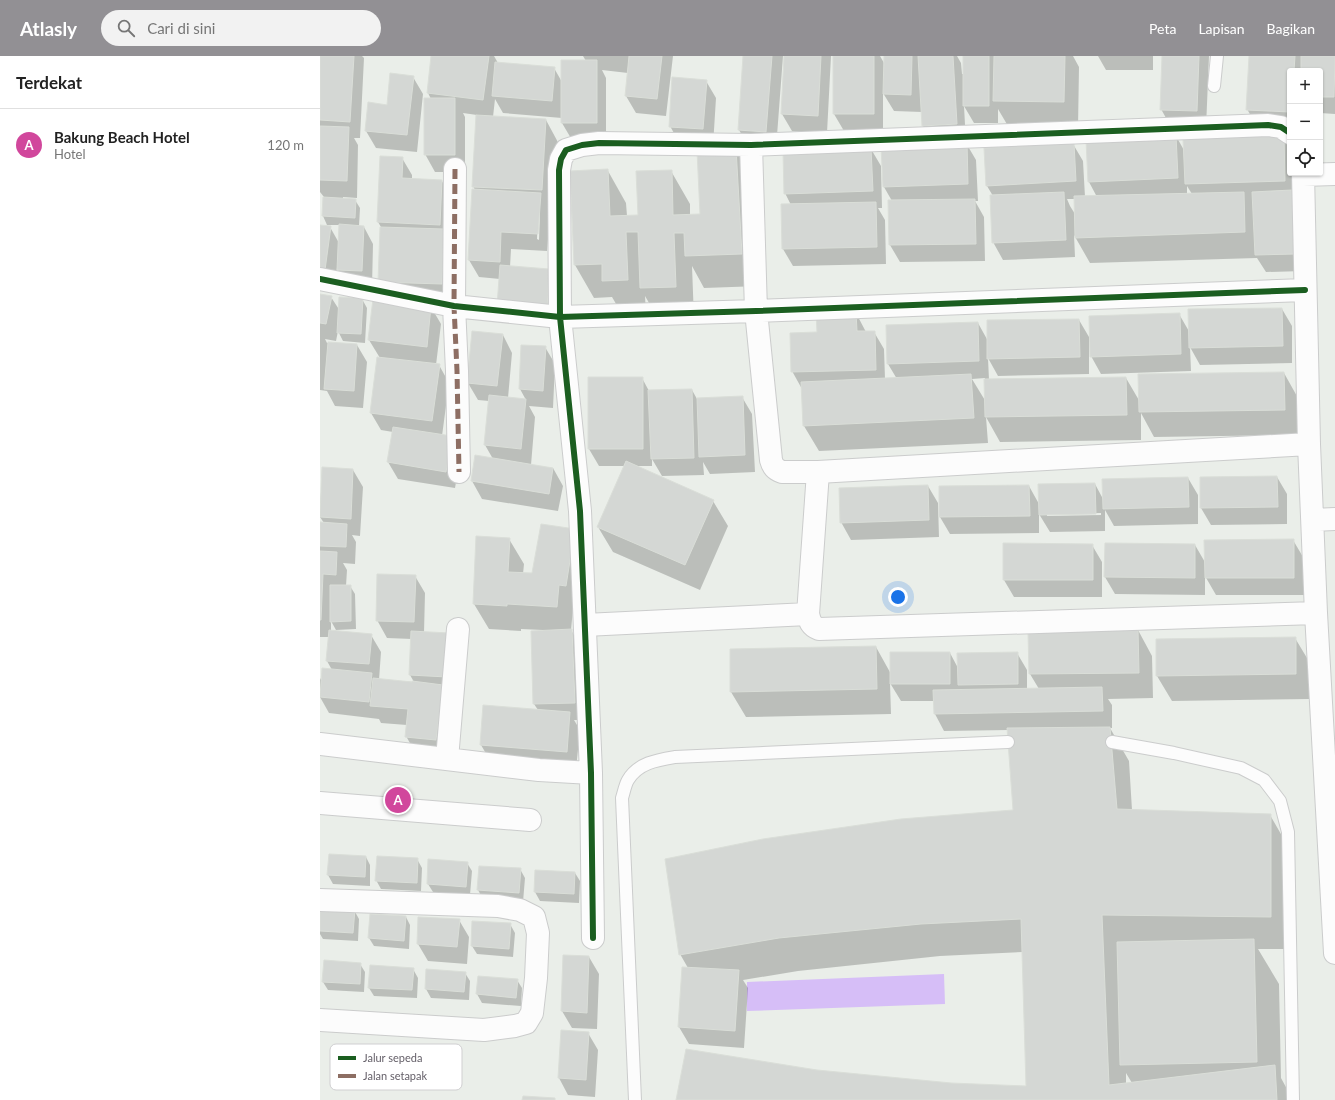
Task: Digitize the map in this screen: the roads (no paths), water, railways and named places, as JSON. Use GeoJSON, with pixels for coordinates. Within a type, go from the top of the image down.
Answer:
{"type":"FeatureCollection","features":[{"type":"Feature","properties":{"kind":"street"},"geometry":{"type":"LineString","coordinates":[[593,938],[591,773],[580,511],[560,317],[558,170],[561,159],[566,150],[582,145],[599,143],[751,145],[1268,125],[1281,127],[1287,131]]}},
{"type":"Feature","properties":{"kind":"street"},"geometry":{"type":"LineString","coordinates":[[751,145],[756,311],[772,466],[782,472],[818,472],[1309,444]]}},
{"type":"Feature","properties":{"kind":"street"},"geometry":{"type":"LineString","coordinates":[[455,170],[454,306],[458,371],[458,472]]}},
{"type":"Feature","properties":{"kind":"street"},"geometry":{"type":"LineString","coordinates":[[1323,174],[1335,174]]}},
{"type":"Feature","properties":{"kind":"street"},"geometry":{"type":"LineString","coordinates":[[1303,176],[1309,444],[1316,613],[1335,953]]}},
{"type":"Feature","properties":{"kind":"street"},"geometry":{"type":"LineString","coordinates":[[320,279],[454,306],[560,317],[1305,290]]}},
{"type":"Feature","properties":{"kind":"street"},"geometry":{"type":"LineString","coordinates":[[818,472],[808,614],[810,623],[819,629],[1316,613]]}},
{"type":"Feature","properties":{"kind":"street"},"geometry":{"type":"LineString","coordinates":[[1313,520],[1335,519]]}},
{"type":"Feature","properties":{"kind":"street"},"geometry":{"type":"LineString","coordinates":[[585,625],[808,614]]}},
{"type":"Feature","properties":{"kind":"street"},"geometry":{"type":"LineString","coordinates":[[447,759],[458,629]]}},
{"type":"Feature","properties":{"kind":"street"},"geometry":{"type":"LineString","coordinates":[[320,744],[538,770],[591,773]]}},
{"type":"Feature","properties":{"kind":"street"},"geometry":{"type":"LineString","coordinates":[[320,803],[530,820]]}},
{"type":"Feature","properties":{"kind":"street"},"geometry":{"type":"LineString","coordinates":[[320,900],[498,906],[520,910],[534,917],[538,933],[536,978],[532,1013],[526,1023],[484,1030],[320,1020]]}},
{"type":"Feature","properties":{"kind":"lane"},"geometry":{"type":"LineString","coordinates":[[1214,86],[1217,56]]}},
{"type":"Feature","properties":{"kind":"lane"},"geometry":{"type":"LineString","coordinates":[[635,1100],[622,798],[628,780],[638,768],[654,761],[675,757],[1008,742]]}},
{"type":"Feature","properties":{"kind":"lane"},"geometry":{"type":"LineString","coordinates":[[1112,742],[1174,753],[1241,768],[1264,780],[1280,801],[1288,832],[1293,1100]]}},
{"type":"Feature","properties":{"kind":"place","name":"Bakung Beach Hotel"},"geometry":{"type":"Point","coordinates":[398,800]}}]}
